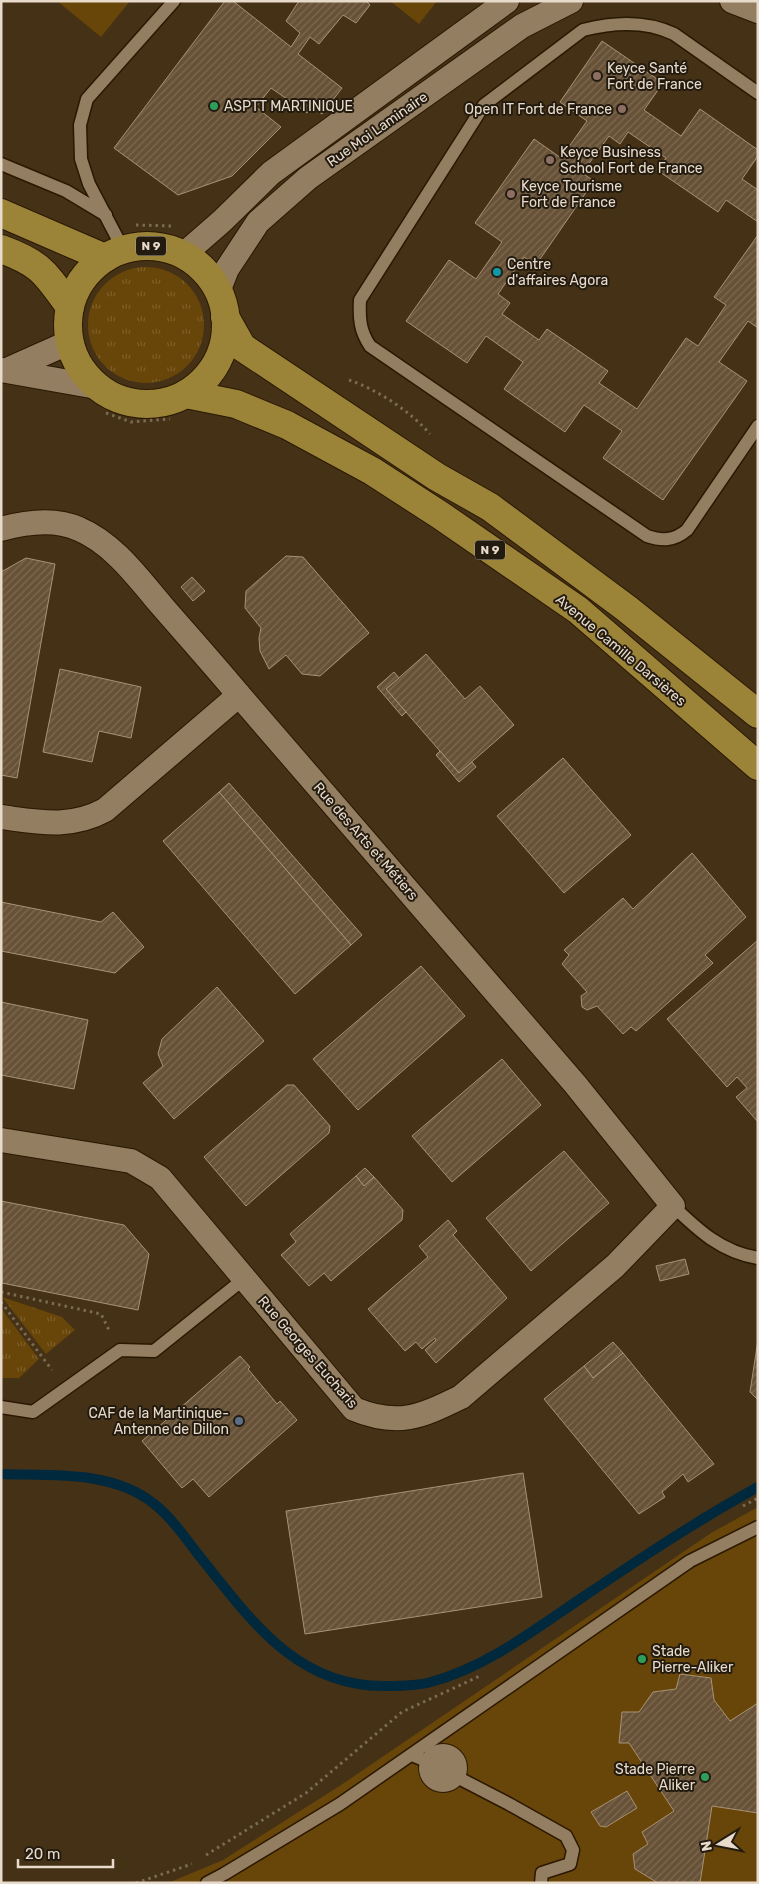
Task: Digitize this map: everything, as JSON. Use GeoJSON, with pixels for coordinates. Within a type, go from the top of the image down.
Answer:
{"type":"FeatureCollection","features":[{"type":"Feature","properties":{"kind":"main road","name":"N 9"},"geometry":{"type":"LineString","coordinates":[[1,213],[144,246],[164,248],[183,255],[204,270],[242,346],[278,373],[437,477],[490,507],[626,608],[758,714]]}},
{"type":"Feature","properties":{"kind":"main road"},"geometry":{"type":"LineString","coordinates":[[111,237],[77,288],[70,307],[68,325],[70,342],[80,367],[100,399],[117,399],[141,404],[164,403],[186,394],[204,380],[217,361],[225,340],[222,304]]}},
{"type":"Feature","properties":{"kind":"main road"},"geometry":{"type":"LineString","coordinates":[[1,249],[22,257],[39,267],[70,307]]}},
{"type":"Feature","properties":{"kind":"main road","name":"Avenue Camille Darsières"},"geometry":{"type":"LineString","coordinates":[[186,394],[236,404],[286,425],[372,471],[440,515],[578,610],[758,766]]}},
{"type":"Feature","properties":{"kind":"street","name":"Rue Moi Laminaire"},"geometry":{"type":"LineString","coordinates":[[183,255],[222,221],[271,173],[507,1]]}},
{"type":"Feature","properties":{"kind":"street","name":"Rue Moi Laminaire"},"geometry":{"type":"LineString","coordinates":[[222,304],[227,269],[258,222],[308,178],[522,26],[571,1]]}},
{"type":"Feature","properties":{"kind":"street"},"geometry":{"type":"LineString","coordinates":[[732,1],[758,11]]}},
{"type":"Feature","properties":{"kind":"street"},"geometry":{"type":"LineString","coordinates":[[4,370],[70,342]]}},
{"type":"Feature","properties":{"kind":"street"},"geometry":{"type":"LineString","coordinates":[[4,370],[100,399]]}},
{"type":"Feature","properties":{"kind":"street","name":"Rue des Arts et Métiers"},"geometry":{"type":"LineString","coordinates":[[1,529],[32,523],[60,523],[79,528],[96,538],[132,571],[576,1084],[673,1206]]}},
{"type":"Feature","properties":{"kind":"street"},"geometry":{"type":"LineString","coordinates":[[1,817],[60,824],[93,817],[105,810],[239,695]]}},
{"type":"Feature","properties":{"kind":"street","name":"Rue Georges Eucharis"},"geometry":{"type":"LineString","coordinates":[[1,1140],[131,1161],[160,1178],[354,1409],[375,1418],[401,1420],[431,1412],[460,1397],[614,1266],[673,1206]]}},
{"type":"Feature","properties":{"kind":"street"},"geometry":{"type":"LineString","coordinates":[[422,1759],[438,1780],[447,1780],[453,1776]]}},
{"type":"Feature","properties":{"kind":"lane"},"geometry":{"type":"LineString","coordinates":[[111,237],[81,159],[80,125],[87,99],[174,1]]}},
{"type":"Feature","properties":{"kind":"lane"},"geometry":{"type":"LineString","coordinates":[[758,93],[674,34],[659,27],[642,23],[598,26],[583,30],[484,105],[360,300],[359,318],[362,334],[370,346],[647,536],[657,539],[670,540],[687,530],[758,426]]}},
{"type":"Feature","properties":{"kind":"lane"},"geometry":{"type":"LineString","coordinates":[[1,164],[66,191],[111,237]]}},
{"type":"Feature","properties":{"kind":"lane"},"geometry":{"type":"LineString","coordinates":[[673,1206],[704,1236],[716,1243],[758,1258]]}},
{"type":"Feature","properties":{"kind":"lane"},"geometry":{"type":"LineString","coordinates":[[1,1406],[33,1412],[120,1350],[154,1351],[245,1278]]}},
{"type":"Feature","properties":{"kind":"lane"},"geometry":{"type":"LineString","coordinates":[[206,1883],[222,1879],[340,1804],[422,1759],[690,1561],[758,1527]]}},
{"type":"Feature","properties":{"kind":"lane"},"geometry":{"type":"LineString","coordinates":[[453,1776],[509,1804],[566,1836],[572,1850],[570,1864],[542,1873],[541,1883]]}},
{"type":"Feature","properties":{"kind":"path"},"geometry":{"type":"LineString","coordinates":[[111,237],[177,226]]}},
{"type":"Feature","properties":{"kind":"path"},"geometry":{"type":"LineString","coordinates":[[346,378],[418,420],[435,439]]}},
{"type":"Feature","properties":{"kind":"path"},"geometry":{"type":"LineString","coordinates":[[100,399],[131,422],[173,419]]}},
{"type":"Feature","properties":{"kind":"path"},"geometry":{"type":"LineString","coordinates":[[1,1292],[101,1314],[120,1350]]}},
{"type":"Feature","properties":{"kind":"path"},"geometry":{"type":"LineString","coordinates":[[1,1302],[45,1363],[67,1388]]}},
{"type":"Feature","properties":{"kind":"path"},"geometry":{"type":"LineString","coordinates":[[740,1508],[758,1498]]}},
{"type":"Feature","properties":{"kind":"path"},"geometry":{"type":"LineString","coordinates":[[136,1883],[191,1865],[306,1793],[402,1712],[490,1670]]}},
{"type":"Feature","properties":{"kind":"green space"},"geometry":{"type":"Polygon","coordinates":[[[57,1],[130,1],[101,37],[57,1]]]}},
{"type":"Feature","properties":{"kind":"green space"},"geometry":{"type":"Polygon","coordinates":[[[390,1],[437,1],[419,24],[390,1]]]}},
{"type":"Feature","properties":{"kind":"green space"},"geometry":{"type":"Polygon","coordinates":[[[146,267],[168,271],[187,284],[200,303],[204,325],[200,347],[187,366],[168,379],[146,383],[124,379],[105,366],[92,347],[88,325],[92,303],[105,284],[124,271],[146,267]]]}},
{"type":"Feature","properties":{"kind":"green space"},"geometry":{"type":"Polygon","coordinates":[[[2,1297],[62,1317],[75,1330],[46,1354],[2,1297]]]}},
{"type":"Feature","properties":{"kind":"green space"},"geometry":{"type":"Polygon","coordinates":[[[1,1308],[39,1359],[19,1378],[1,1378],[1,1308]]]}},
{"type":"Feature","properties":{"kind":"green space","name":"Stade Pierre-Aliker"},"geometry":{"type":"Polygon","coordinates":[[[758,1507],[758,1883],[168,1883],[223,1860],[341,1785],[711,1533],[758,1507]]]}},
{"type":"Feature","properties":{"kind":"building"},"geometry":{"type":"Polygon","coordinates":[[[225,1],[233,1],[291,47],[300,33],[286,21],[299,1],[366,1],[370,5],[356,23],[343,15],[319,44],[310,37],[298,54],[342,88],[322,114],[311,106],[307,113],[271,88],[256,107],[281,127],[232,176],[178,195],[114,148],[225,1]]]}},
{"type":"Feature","properties":{"kind":"building","name":"Centre d'affaires Agora"},"geometry":{"type":"Polygon","coordinates":[[[602,41],[663,83],[644,110],[681,136],[700,109],[758,150],[758,156],[742,179],[758,190],[758,222],[726,200],[718,212],[657,170],[666,158],[628,132],[620,144],[609,136],[582,173],[594,181],[536,265],[524,257],[498,294],[510,303],[502,314],[539,340],[547,329],[608,371],[599,383],[637,409],[686,338],[698,346],[726,305],[714,297],[758,235],[758,328],[748,321],[719,362],[747,381],[663,500],[603,458],[622,431],[584,405],[565,432],[504,389],[523,362],[486,336],[467,363],[406,321],[449,260],[476,279],[502,242],[475,223],[534,139],[561,158],[587,121],[560,102],[602,41]]]}},
{"type":"Feature","properties":{"kind":"building"},"geometry":{"type":"Polygon","coordinates":[[[286,556],[303,557],[369,633],[320,676],[302,674],[286,655],[269,669],[260,651],[259,638],[261,628],[245,608],[246,591],[286,556]]]}},
{"type":"Feature","properties":{"kind":"building"},"geometry":{"type":"Polygon","coordinates":[[[26,558],[55,564],[17,778],[1,775],[1,572],[26,558]]]}},
{"type":"Feature","properties":{"kind":"building"},"geometry":{"type":"Polygon","coordinates":[[[192,577],[205,591],[193,601],[181,587],[192,577]]]}},
{"type":"Feature","properties":{"kind":"building"},"geometry":{"type":"Polygon","coordinates":[[[426,654],[465,699],[480,686],[514,725],[459,773],[386,689],[426,654]]]}},
{"type":"Feature","properties":{"kind":"building"},"geometry":{"type":"Polygon","coordinates":[[[60,669],[141,687],[131,738],[99,731],[92,762],[43,752],[60,669]]]}},
{"type":"Feature","properties":{"kind":"building"},"geometry":{"type":"Polygon","coordinates":[[[394,672],[399,678],[386,689],[406,712],[402,716],[377,687],[394,672]]]}},
{"type":"Feature","properties":{"kind":"building"},"geometry":{"type":"Polygon","coordinates":[[[440,751],[459,773],[472,762],[476,767],[459,782],[436,755],[440,751]]]}},
{"type":"Feature","properties":{"kind":"building"},"geometry":{"type":"Polygon","coordinates":[[[563,758],[631,835],[564,893],[497,816],[563,758]]]}},
{"type":"Feature","properties":{"kind":"building"},"geometry":{"type":"Polygon","coordinates":[[[229,783],[362,935],[351,945],[219,792],[229,783]]]}},
{"type":"Feature","properties":{"kind":"building"},"geometry":{"type":"Polygon","coordinates":[[[219,792],[351,945],[295,994],[163,841],[219,792]]]}},
{"type":"Feature","properties":{"kind":"building"},"geometry":{"type":"Polygon","coordinates":[[[692,853],[746,917],[705,955],[713,963],[636,1031],[631,1027],[623,1034],[597,1006],[587,1010],[582,1007],[581,996],[587,992],[562,964],[569,955],[564,950],[623,898],[633,909],[692,853]]]}},
{"type":"Feature","properties":{"kind":"building"},"geometry":{"type":"Polygon","coordinates":[[[1,902],[101,922],[113,912],[144,947],[115,973],[1,951],[1,902]]]}},
{"type":"Feature","properties":{"kind":"building"},"geometry":{"type":"Polygon","coordinates":[[[758,940],[758,1122],[736,1097],[747,1088],[737,1077],[727,1087],[667,1019],[758,940]]]}},
{"type":"Feature","properties":{"kind":"building"},"geometry":{"type":"Polygon","coordinates":[[[421,966],[465,1016],[358,1110],[313,1059],[421,966]]]}},
{"type":"Feature","properties":{"kind":"building"},"geometry":{"type":"Polygon","coordinates":[[[217,987],[264,1041],[174,1119],[143,1083],[163,1066],[158,1054],[162,1039],[217,987]]]}},
{"type":"Feature","properties":{"kind":"building"},"geometry":{"type":"Polygon","coordinates":[[[1,1002],[88,1020],[74,1089],[1,1075],[1,1002]]]}},
{"type":"Feature","properties":{"kind":"building"},"geometry":{"type":"Polygon","coordinates":[[[502,1059],[541,1105],[452,1182],[412,1136],[502,1059]]]}},
{"type":"Feature","properties":{"kind":"building"},"geometry":{"type":"Polygon","coordinates":[[[287,1085],[294,1085],[330,1126],[329,1133],[246,1206],[204,1157],[287,1085]]]}},
{"type":"Feature","properties":{"kind":"building"},"geometry":{"type":"Polygon","coordinates":[[[564,1151],[609,1203],[531,1271],[486,1218],[564,1151]]]}},
{"type":"Feature","properties":{"kind":"building"},"geometry":{"type":"Polygon","coordinates":[[[365,1168],[374,1177],[364,1186],[356,1176],[365,1168]]]}},
{"type":"Feature","properties":{"kind":"building"},"geometry":{"type":"Polygon","coordinates":[[[356,1176],[364,1186],[374,1177],[403,1210],[402,1220],[331,1281],[324,1273],[309,1286],[281,1255],[296,1242],[290,1234],[356,1176]]]}},
{"type":"Feature","properties":{"kind":"building"},"geometry":{"type":"Polygon","coordinates":[[[1,1201],[124,1225],[149,1254],[138,1310],[2,1283],[1,1201]]]}},
{"type":"Feature","properties":{"kind":"building"},"geometry":{"type":"Polygon","coordinates":[[[448,1220],[457,1231],[453,1235],[507,1298],[436,1363],[425,1350],[436,1340],[435,1338],[422,1349],[416,1342],[405,1351],[368,1309],[428,1257],[419,1246],[448,1220]]]}},
{"type":"Feature","properties":{"kind":"building"},"geometry":{"type":"Polygon","coordinates":[[[685,1259],[689,1274],[660,1281],[656,1266],[685,1259]]]}},
{"type":"Feature","properties":{"kind":"building"},"geometry":{"type":"Polygon","coordinates":[[[758,1340],[758,1400],[750,1392],[758,1340]]]}},
{"type":"Feature","properties":{"kind":"building"},"geometry":{"type":"Polygon","coordinates":[[[613,1342],[623,1353],[593,1378],[584,1366],[613,1342]]]}},
{"type":"Feature","properties":{"kind":"building"},"geometry":{"type":"Polygon","coordinates":[[[623,1353],[714,1464],[688,1482],[683,1474],[662,1492],[665,1497],[639,1514],[544,1399],[584,1366],[593,1378],[623,1353]]]}},
{"type":"Feature","properties":{"kind":"building"},"geometry":{"type":"Polygon","coordinates":[[[240,1356],[250,1367],[248,1369],[277,1404],[280,1401],[297,1420],[209,1497],[193,1479],[182,1488],[142,1441],[240,1356]]]}},
{"type":"Feature","properties":{"kind":"building"},"geometry":{"type":"Polygon","coordinates":[[[523,1473],[542,1597],[305,1634],[286,1511],[523,1473]]]}},
{"type":"Feature","properties":{"kind":"building","name":"Stade Pierre Aliker"},"geometry":{"type":"Polygon","coordinates":[[[680,1674],[711,1678],[714,1700],[730,1721],[758,1703],[758,1813],[712,1806],[700,1883],[658,1883],[635,1869],[633,1854],[648,1844],[642,1832],[674,1811],[629,1743],[619,1743],[622,1712],[639,1712],[653,1692],[676,1689],[680,1674]]]}},
{"type":"Feature","properties":{"kind":"building"},"geometry":{"type":"Polygon","coordinates":[[[627,1791],[637,1808],[606,1827],[600,1826],[591,1812],[627,1791]]]}},
{"type":"Feature","properties":{"kind":"waterway"},"geometry":{"type":"LineString","coordinates":[[1,1474],[80,1477],[119,1485],[136,1492],[153,1503],[171,1520],[256,1624],[300,1662],[326,1675],[355,1683],[387,1686],[415,1685],[431,1682],[490,1658],[667,1541],[758,1487]]}},
{"type":"Feature","properties":{"kind":"place","name":"Keyce Santé Fort de France"},"geometry":{"type":"Point","coordinates":[597,76]}},
{"type":"Feature","properties":{"kind":"place","name":"ASPTT MARTINIQUE"},"geometry":{"type":"Point","coordinates":[214,106]}},
{"type":"Feature","properties":{"kind":"place","name":"Open IT Fort de France"},"geometry":{"type":"Point","coordinates":[622,109]}},
{"type":"Feature","properties":{"kind":"place","name":"Keyce Business School Fort de France"},"geometry":{"type":"Point","coordinates":[550,160]}},
{"type":"Feature","properties":{"kind":"place","name":"Keyce Tourisme Fort de France"},"geometry":{"type":"Point","coordinates":[511,194]}},
{"type":"Feature","properties":{"kind":"place","name":"Centre d'affaires Agora"},"geometry":{"type":"Point","coordinates":[497,272]}},
{"type":"Feature","properties":{"kind":"place","name":"CAF de la Martinique- Antenne de Dillon"},"geometry":{"type":"Point","coordinates":[239,1421]}},
{"type":"Feature","properties":{"kind":"place","name":"Stade Pierre-Aliker"},"geometry":{"type":"Point","coordinates":[642,1659]}},
{"type":"Feature","properties":{"kind":"place","name":"Stade Pierre Aliker"},"geometry":{"type":"Point","coordinates":[705,1777]}}]}
